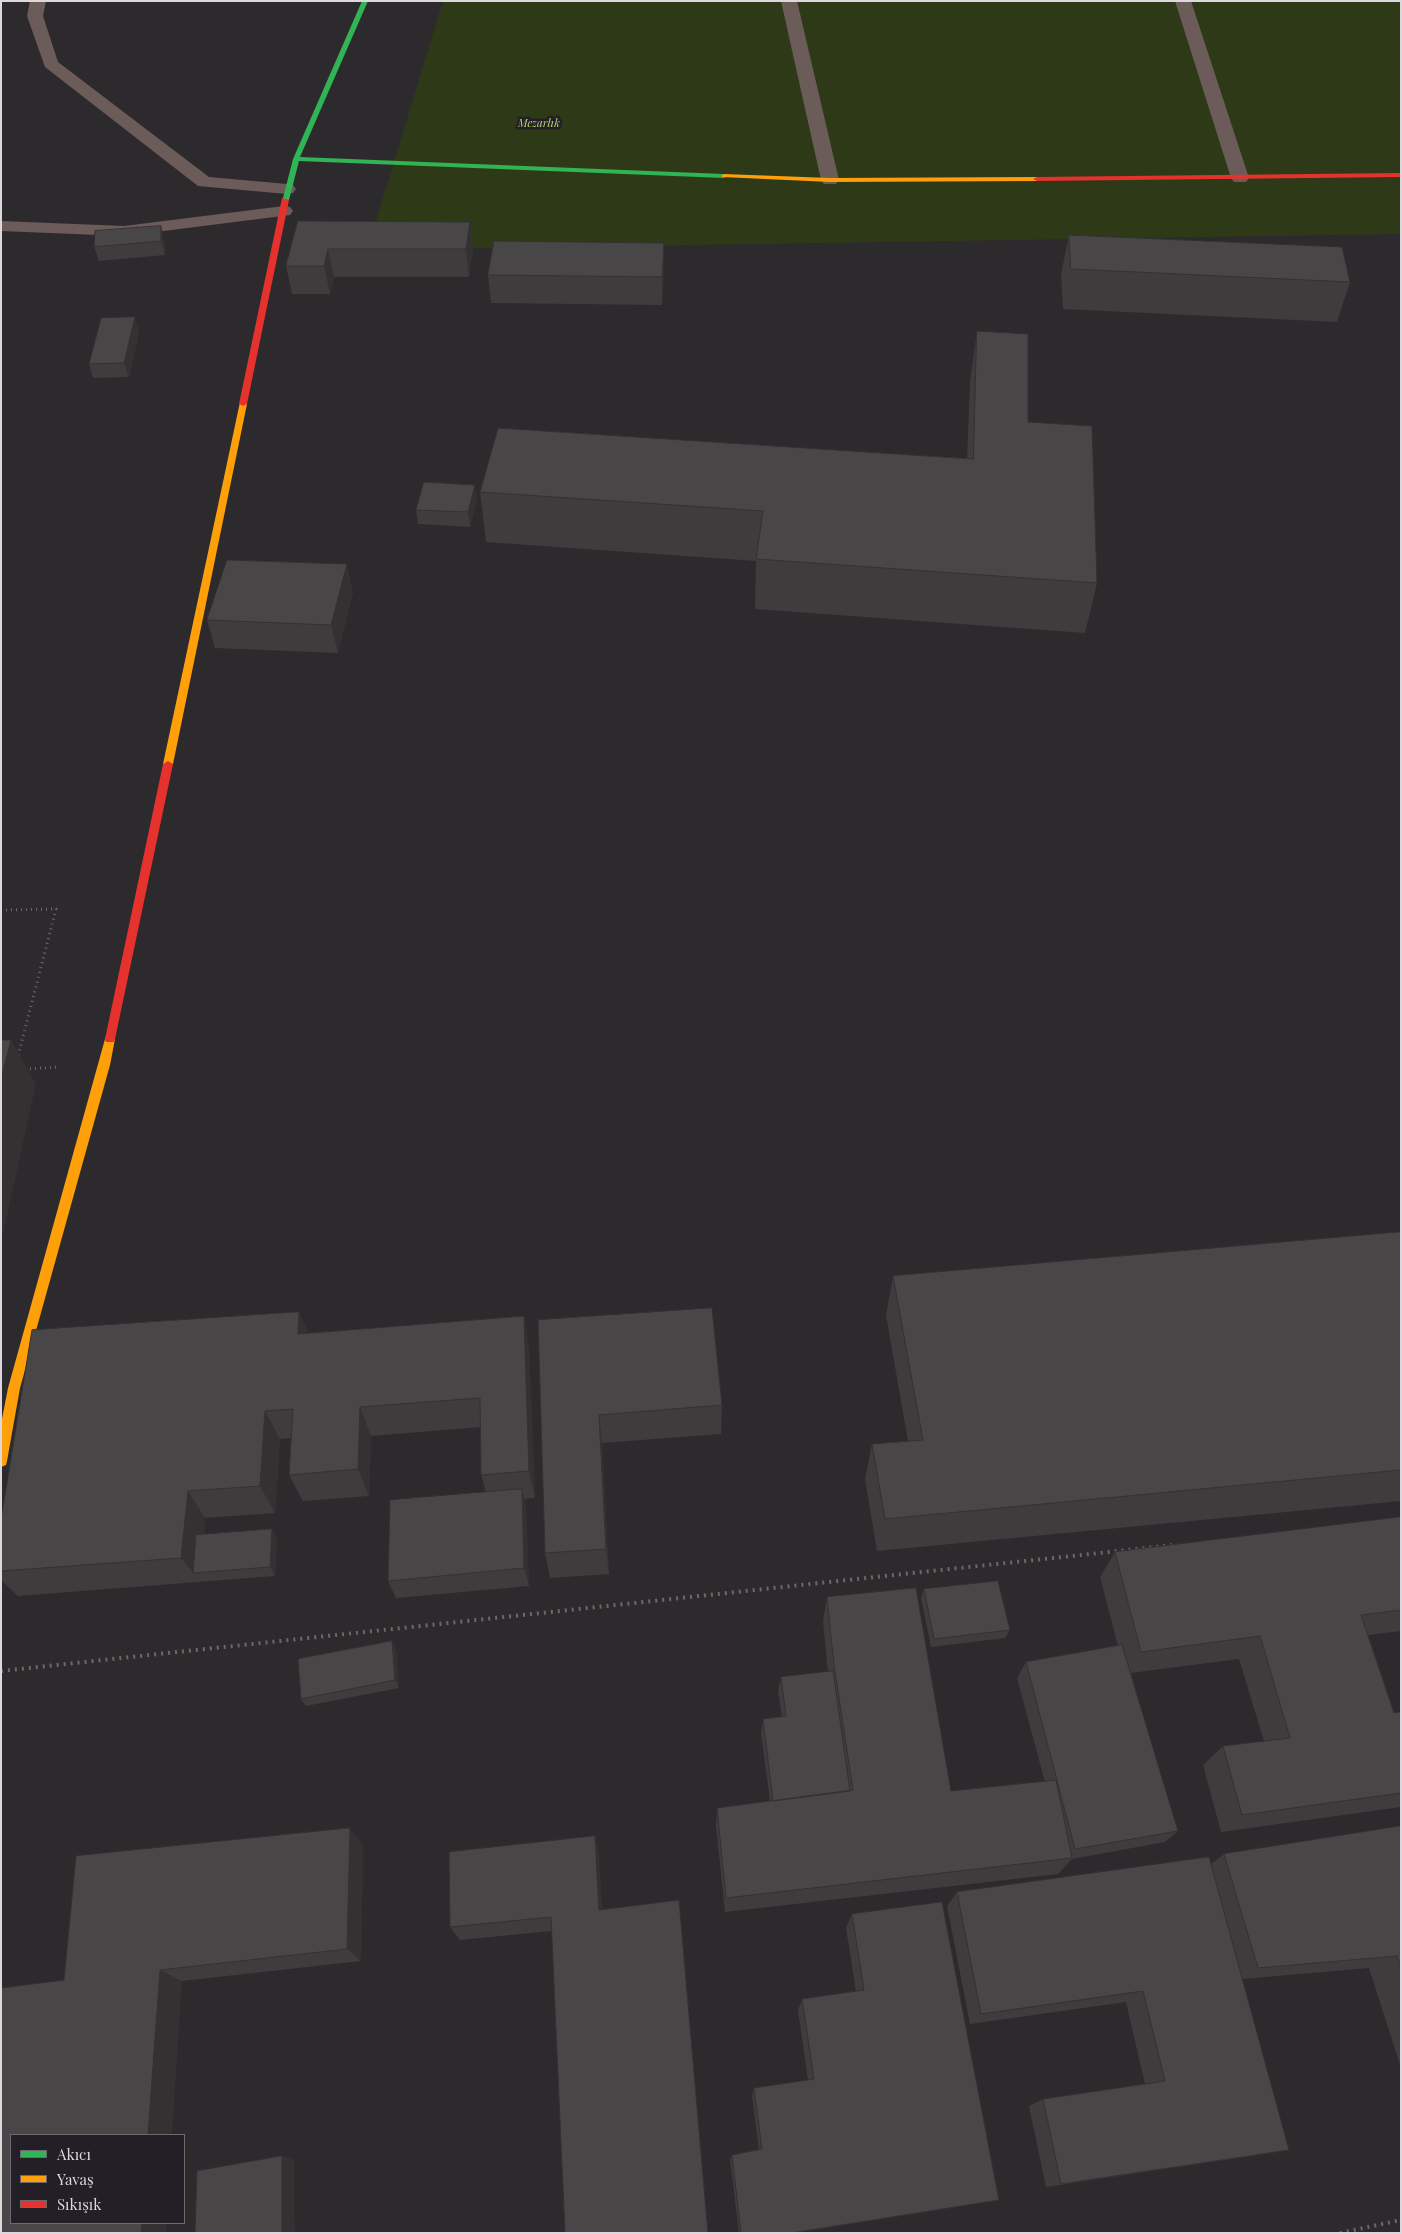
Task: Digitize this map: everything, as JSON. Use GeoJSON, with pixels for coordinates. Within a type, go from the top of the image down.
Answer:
{"type":"FeatureCollection","features":[{"type":"Feature","properties":{"kind":"street"},"geometry":{"type":"LineString","coordinates":[[38,1],[35,16],[50,64],[204,182],[287,188]]}},
{"type":"Feature","properties":{"kind":"street"},"geometry":{"type":"LineString","coordinates":[[1,1461],[14,1388],[104,1065],[284,211],[287,188],[296,159],[365,1]]}},
{"type":"Feature","properties":{"kind":"street"},"geometry":{"type":"LineString","coordinates":[[789,1],[830,180]]}},
{"type":"Feature","properties":{"kind":"street"},"geometry":{"type":"LineString","coordinates":[[1183,1],[1240,178]]}},
{"type":"Feature","properties":{"kind":"street"},"geometry":{"type":"LineString","coordinates":[[296,159],[830,180],[1240,178],[1401,175]]}},
{"type":"Feature","properties":{"kind":"street"},"geometry":{"type":"LineString","coordinates":[[1,226],[124,231],[284,211]]}},
{"type":"Feature","properties":{"kind":"path"},"geometry":{"type":"LineString","coordinates":[[1,910],[56,909],[17,1060]]}},
{"type":"Feature","properties":{"kind":"path"},"geometry":{"type":"LineString","coordinates":[[25,1069],[104,1065]]}},
{"type":"Feature","properties":{"kind":"path"},"geometry":{"type":"LineString","coordinates":[[1,1671],[1182,1544]]}},
{"type":"Feature","properties":{"kind":"path"},"geometry":{"type":"LineString","coordinates":[[1340,2233],[1401,2220]]}},
{"type":"Feature","properties":{"kind":"green space","name":"Mezarlık"},"geometry":{"type":"Polygon","coordinates":[[[443,1],[1401,1],[1401,234],[367,250],[443,1]]]}},
{"type":"Feature","properties":{"kind":"building"},"geometry":{"type":"Polygon","coordinates":[[[298,221],[470,222],[466,249],[328,249],[324,266],[286,266],[298,221]]]}},
{"type":"Feature","properties":{"kind":"building"},"geometry":{"type":"Polygon","coordinates":[[[161,226],[161,241],[94,247],[95,231],[161,226]]]}},
{"type":"Feature","properties":{"kind":"building"},"geometry":{"type":"Polygon","coordinates":[[[1069,235],[1342,247],[1350,282],[1071,269],[1069,235]]]}},
{"type":"Feature","properties":{"kind":"building"},"geometry":{"type":"Polygon","coordinates":[[[494,241],[664,243],[662,277],[488,275],[494,241]]]}},
{"type":"Feature","properties":{"kind":"building"},"geometry":{"type":"Polygon","coordinates":[[[135,317],[124,363],[89,364],[101,318],[135,317]]]}},
{"type":"Feature","properties":{"kind":"building"},"geometry":{"type":"Polygon","coordinates":[[[977,331],[1028,334],[1028,422],[1092,426],[1097,583],[756,559],[763,511],[480,492],[498,428],[973,459],[977,331]]]}},
{"type":"Feature","properties":{"kind":"building"},"geometry":{"type":"Polygon","coordinates":[[[424,482],[475,485],[468,512],[416,510],[424,482]]]}},
{"type":"Feature","properties":{"kind":"building"},"geometry":{"type":"Polygon","coordinates":[[[227,560],[347,564],[331,625],[207,620],[227,560]]]}},
{"type":"Feature","properties":{"kind":"building"},"geometry":{"type":"Polygon","coordinates":[[[1,1040],[11,1040],[1,1080],[1,1040]]]}},
{"type":"Feature","properties":{"kind":"building"},"geometry":{"type":"Polygon","coordinates":[[[1401,1232],[1401,1470],[885,1519],[872,1444],[923,1440],[893,1276],[1401,1232]]]}},
{"type":"Feature","properties":{"kind":"building"},"geometry":{"type":"Polygon","coordinates":[[[712,1308],[722,1405],[599,1415],[606,1549],[545,1553],[538,1320],[712,1308]]]}},
{"type":"Feature","properties":{"kind":"building"},"geometry":{"type":"Polygon","coordinates":[[[299,1312],[298,1334],[524,1316],[529,1471],[481,1475],[480,1398],[360,1407],[358,1469],[289,1475],[293,1409],[265,1411],[260,1486],[188,1491],[181,1558],[1,1571],[1,1519],[32,1330],[299,1312]]]}},
{"type":"Feature","properties":{"kind":"building"},"geometry":{"type":"Polygon","coordinates":[[[522,1489],[524,1568],[388,1581],[390,1500],[522,1489]]]}},
{"type":"Feature","properties":{"kind":"building"},"geometry":{"type":"Polygon","coordinates":[[[1401,1517],[1401,1610],[1361,1615],[1394,1713],[1401,1712],[1401,1793],[1242,1815],[1223,1746],[1290,1738],[1260,1636],[1141,1652],[1115,1552],[1401,1517]]]}},
{"type":"Feature","properties":{"kind":"building"},"geometry":{"type":"Polygon","coordinates":[[[272,1529],[270,1567],[193,1573],[196,1535],[272,1529]]]}},
{"type":"Feature","properties":{"kind":"building"},"geometry":{"type":"Polygon","coordinates":[[[998,1581],[1010,1630],[934,1639],[924,1589],[998,1581]]]}},
{"type":"Feature","properties":{"kind":"building"},"geometry":{"type":"Polygon","coordinates":[[[916,1588],[951,1791],[1056,1780],[1072,1858],[726,1898],[717,1808],[853,1790],[834,1665],[827,1597],[916,1588]]]}},
{"type":"Feature","properties":{"kind":"building"},"geometry":{"type":"Polygon","coordinates":[[[392,1641],[395,1680],[301,1699],[298,1659],[392,1641]]]}},
{"type":"Feature","properties":{"kind":"building"},"geometry":{"type":"Polygon","coordinates":[[[1122,1645],[1178,1831],[1075,1849],[1026,1662],[1122,1645]]]}},
{"type":"Feature","properties":{"kind":"building"},"geometry":{"type":"Polygon","coordinates":[[[833,1671],[850,1791],[773,1801],[763,1719],[786,1716],[781,1677],[833,1671]]]}},
{"type":"Feature","properties":{"kind":"building"},"geometry":{"type":"Polygon","coordinates":[[[1401,1826],[1401,1967],[1397,1956],[1258,1968],[1224,1854],[1401,1826]]]}},
{"type":"Feature","properties":{"kind":"building"},"geometry":{"type":"Polygon","coordinates":[[[350,1828],[347,1949],[160,1970],[148,2134],[10,2134],[10,2224],[142,2224],[141,2233],[1,2233],[1,1988],[64,1980],[76,1856],[350,1828]]]}},
{"type":"Feature","properties":{"kind":"building"},"geometry":{"type":"Polygon","coordinates":[[[595,1836],[599,1910],[679,1900],[708,2233],[565,2233],[551,1917],[450,1927],[449,1852],[595,1836]]]}},
{"type":"Feature","properties":{"kind":"building"},"geometry":{"type":"Polygon","coordinates":[[[1209,1857],[1289,2150],[1061,2184],[1043,2099],[1165,2081],[1143,1991],[981,2014],[957,1892],[1209,1857]]]}},
{"type":"Feature","properties":{"kind":"building"},"geometry":{"type":"Polygon","coordinates":[[[942,1902],[999,2200],[791,2233],[741,2233],[732,2155],[762,2149],[754,2088],[814,2079],[802,1999],[864,1990],[852,1914],[942,1902]]]}},
{"type":"Feature","properties":{"kind":"building"},"geometry":{"type":"Polygon","coordinates":[[[282,2156],[282,2233],[195,2233],[197,2171],[282,2156]]]}},
{"type":"Feature","properties":{"kind":"traffic: fast"},"geometry":{"type":"LineString","coordinates":[[285,200],[296,159],[365,1]]}},
{"type":"Feature","properties":{"kind":"traffic: fast"},"geometry":{"type":"LineString","coordinates":[[296,159],[724,176]]}},
{"type":"Feature","properties":{"kind":"traffic: slow"},"geometry":{"type":"LineString","coordinates":[[724,176],[830,180],[1037,179]]}},
{"type":"Feature","properties":{"kind":"traffic: slow"},"geometry":{"type":"LineString","coordinates":[[168,764],[243,404]]}},
{"type":"Feature","properties":{"kind":"traffic: slow"},"geometry":{"type":"LineString","coordinates":[[1,1461],[14,1388],[110,1039]]}},
{"type":"Feature","properties":{"kind":"traffic: jam"},"geometry":{"type":"LineString","coordinates":[[1037,179],[1401,175]]}},
{"type":"Feature","properties":{"kind":"traffic: jam"},"geometry":{"type":"LineString","coordinates":[[243,404],[285,200]]}},
{"type":"Feature","properties":{"kind":"traffic: jam"},"geometry":{"type":"LineString","coordinates":[[110,1039],[168,764]]}}]}
